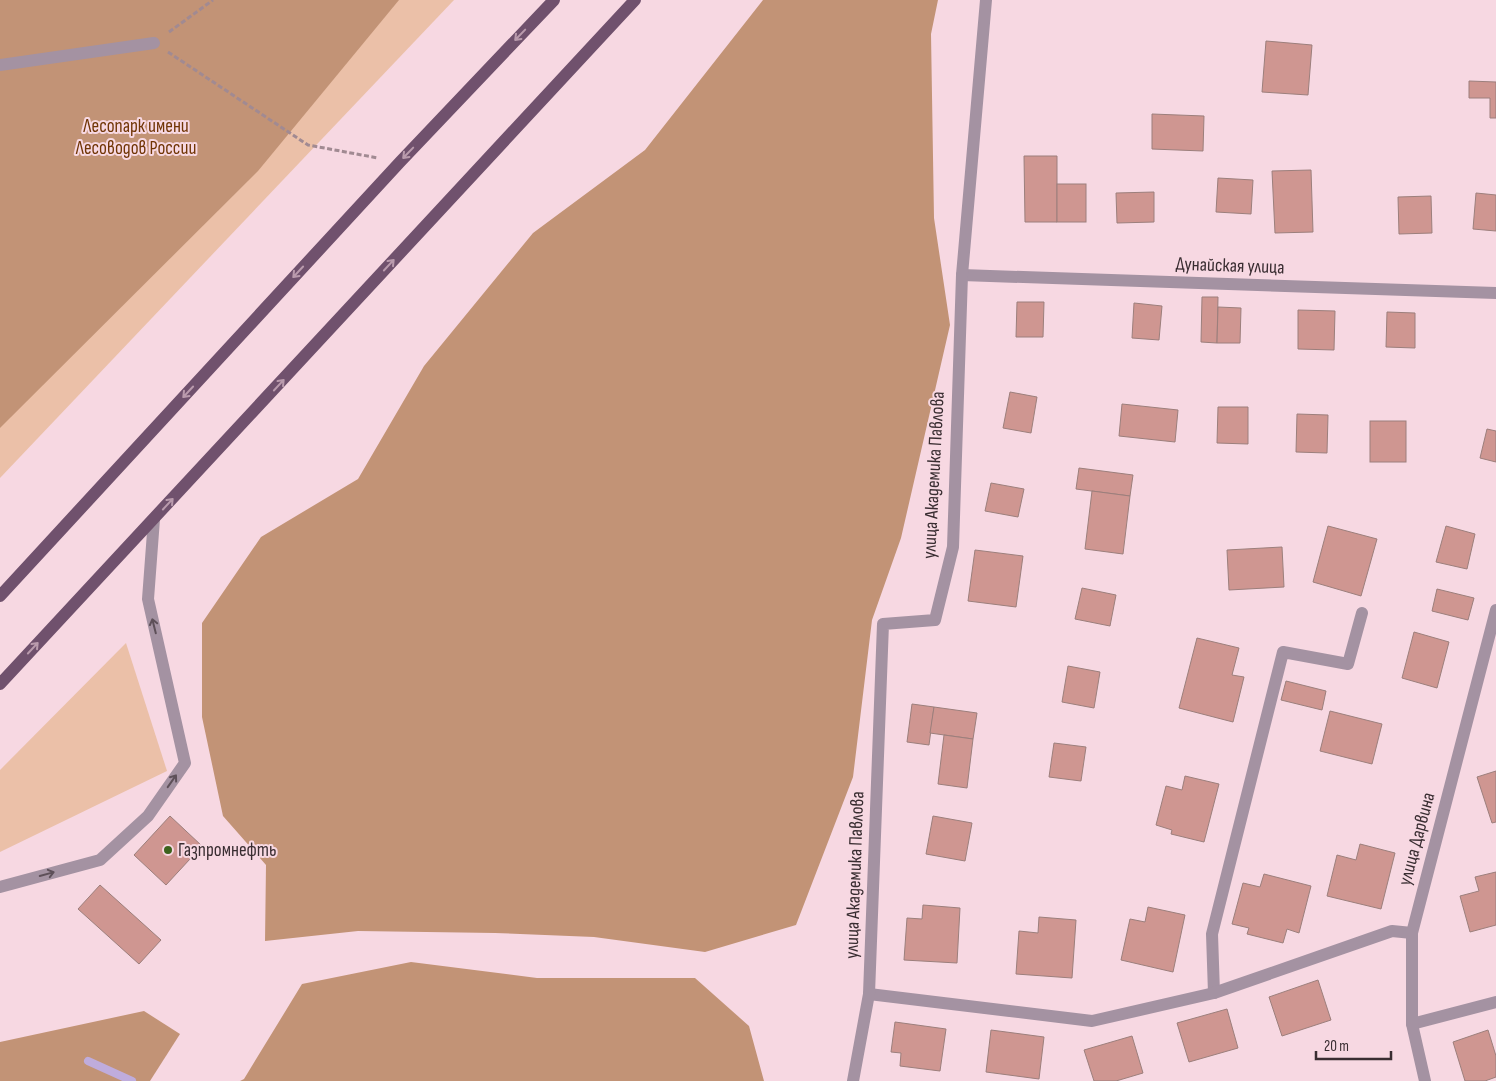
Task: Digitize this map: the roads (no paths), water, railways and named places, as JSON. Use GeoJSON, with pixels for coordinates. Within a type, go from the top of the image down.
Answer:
{"type":"FeatureCollection","features":[{"type":"Feature","properties":{"kind":"main road"},"geometry":{"type":"LineString","coordinates":[[0,596],[400,162],[554,0]]}},
{"type":"Feature","properties":{"kind":"main road"},"geometry":{"type":"LineString","coordinates":[[0,684],[635,0]]}},
{"type":"Feature","properties":{"kind":"street","name":"улица Академика Павлова"},"geometry":{"type":"LineString","coordinates":[[853,1081],[869,994],[883,624],[935,620],[953,547],[962,275],[986,0]]}},
{"type":"Feature","properties":{"kind":"street"},"geometry":{"type":"LineString","coordinates":[[0,64],[154,43]]}},
{"type":"Feature","properties":{"kind":"street","name":"Дунайская улица"},"geometry":{"type":"LineString","coordinates":[[962,275],[1496,293]]}},
{"type":"Feature","properties":{"kind":"street"},"geometry":{"type":"LineString","coordinates":[[0,887],[100,860],[148,816],[185,763],[148,599],[154,519]]}},
{"type":"Feature","properties":{"kind":"street","name":"улица Дарвина"},"geometry":{"type":"LineString","coordinates":[[1425,1081],[1412,1024],[1412,933],[1496,610]]}},
{"type":"Feature","properties":{"kind":"street"},"geometry":{"type":"LineString","coordinates":[[1214,993],[1212,934],[1283,652],[1348,664],[1362,613]]}},
{"type":"Feature","properties":{"kind":"street"},"geometry":{"type":"LineString","coordinates":[[869,994],[1092,1021],[1214,993],[1392,931],[1412,933]]}},
{"type":"Feature","properties":{"kind":"street"},"geometry":{"type":"LineString","coordinates":[[1412,1024],[1496,1002]]}},
{"type":"Feature","properties":{"kind":"waterway"},"geometry":{"type":"LineString","coordinates":[[88,1061],[132,1081]]}},
{"type":"Feature","properties":{"kind":"place","name":"Газпромнефть"},"geometry":{"type":"Point","coordinates":[168,850]}},
{"type":"Feature","properties":{"kind":"park label","name":"Лесопарк имени Лесоводов России"},"geometry":{"type":"Point","coordinates":[136,137]}}]}
